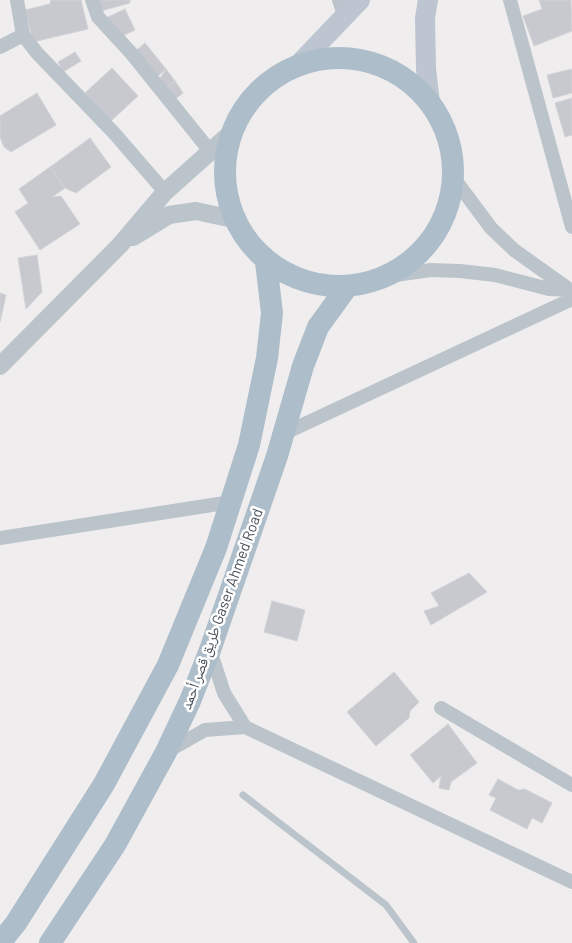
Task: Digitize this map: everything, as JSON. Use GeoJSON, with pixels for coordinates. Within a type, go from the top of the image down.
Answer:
{"type":"FeatureCollection","features":[{"type":"Feature","properties":{"kind":"main road"},"geometry":{"type":"LineString","coordinates":[[298,65],[342,7],[360,0]]}},
{"type":"Feature","properties":{"kind":"main road"},"geometry":{"type":"LineString","coordinates":[[428,0],[425,18],[426,69],[430,103]]}},
{"type":"Feature","properties":{"kind":"main road"},"geometry":{"type":"LineString","coordinates":[[327,58],[356,58],[385,66],[410,82],[430,103],[444,125],[452,151],[453,177],[448,208],[434,236],[414,259],[388,276],[368,284],[347,287],[318,286],[291,277],[266,262],[247,242],[234,219],[225,191],[224,162],[231,133],[242,111],[257,92],[276,76],[298,65],[327,58]]}},
{"type":"Feature","properties":{"kind":"main road","name":"طريق قصر أحمد Gaser Ahmed Road"},"geometry":{"type":"LineString","coordinates":[[0,943],[16,923],[104,784],[168,665],[216,548],[249,445],[267,358],[272,313],[266,262]]}},
{"type":"Feature","properties":{"kind":"main road","name":"طريق قصر أحمد Gaser Ahmed Road"},"geometry":{"type":"LineString","coordinates":[[50,943],[115,845],[166,752],[190,701],[210,650],[283,434],[303,366],[318,327],[347,287]]}},
{"type":"Feature","properties":{"kind":"street"},"geometry":{"type":"LineString","coordinates":[[17,0],[24,35],[37,52],[114,133],[165,192]]}},
{"type":"Feature","properties":{"kind":"street"},"geometry":{"type":"LineString","coordinates":[[92,0],[98,17],[132,54],[210,151]]}},
{"type":"Feature","properties":{"kind":"street"},"geometry":{"type":"LineString","coordinates":[[510,0],[572,228]]}},
{"type":"Feature","properties":{"kind":"street"},"geometry":{"type":"LineString","coordinates":[[0,47],[24,35]]}},
{"type":"Feature","properties":{"kind":"street"},"geometry":{"type":"LineString","coordinates":[[0,366],[120,245],[165,192],[231,133]]}},
{"type":"Feature","properties":{"kind":"street"},"geometry":{"type":"LineString","coordinates":[[453,177],[491,228],[502,239],[571,293]]}},
{"type":"Feature","properties":{"kind":"street"},"geometry":{"type":"LineString","coordinates":[[120,245],[169,216],[196,211],[234,219]]}},
{"type":"Feature","properties":{"kind":"street"},"geometry":{"type":"LineString","coordinates":[[388,276],[431,270],[460,271],[496,275],[571,293]]}},
{"type":"Feature","properties":{"kind":"street"},"geometry":{"type":"LineString","coordinates":[[283,434],[571,293]]}},
{"type":"Feature","properties":{"kind":"street"},"geometry":{"type":"LineString","coordinates":[[0,538],[231,502]]}},
{"type":"Feature","properties":{"kind":"street"},"geometry":{"type":"LineString","coordinates":[[210,650],[224,693],[245,727]]}},
{"type":"Feature","properties":{"kind":"street"},"geometry":{"type":"LineString","coordinates":[[441,708],[572,785]]}},
{"type":"Feature","properties":{"kind":"street"},"geometry":{"type":"LineString","coordinates":[[166,752],[204,730],[245,727],[572,882]]}},
{"type":"Feature","properties":{"kind":"lane"},"geometry":{"type":"LineString","coordinates":[[243,795],[386,905],[414,943]]}},
{"type":"Feature","properties":{"kind":"building"},"geometry":{"type":"Polygon","coordinates":[[[51,0],[81,0],[88,29],[33,42],[25,10],[50,4],[51,0]]]}},
{"type":"Feature","properties":{"kind":"building"},"geometry":{"type":"Polygon","coordinates":[[[98,0],[130,0],[130,3],[101,11],[98,0]]]}},
{"type":"Feature","properties":{"kind":"building"},"geometry":{"type":"Polygon","coordinates":[[[539,0],[571,0],[572,31],[534,46],[523,16],[542,9],[539,0]]]}},
{"type":"Feature","properties":{"kind":"building"},"geometry":{"type":"Polygon","coordinates":[[[125,9],[135,30],[116,39],[106,18],[125,9]]]}},
{"type":"Feature","properties":{"kind":"building"},"geometry":{"type":"Polygon","coordinates":[[[145,43],[166,69],[158,76],[132,54],[145,43]]]}},
{"type":"Feature","properties":{"kind":"building"},"geometry":{"type":"Polygon","coordinates":[[[75,52],[81,61],[63,72],[58,62],[75,52]]]}},
{"type":"Feature","properties":{"kind":"building"},"geometry":{"type":"Polygon","coordinates":[[[112,68],[138,96],[111,121],[85,93],[112,68]]]}},
{"type":"Feature","properties":{"kind":"building"},"geometry":{"type":"Polygon","coordinates":[[[166,69],[175,81],[166,88],[159,80],[166,69]]]}},
{"type":"Feature","properties":{"kind":"building"},"geometry":{"type":"Polygon","coordinates":[[[572,69],[572,93],[553,98],[547,75],[572,69]]]}},
{"type":"Feature","properties":{"kind":"building"},"geometry":{"type":"Polygon","coordinates":[[[175,81],[183,93],[174,100],[166,88],[175,81]]]}},
{"type":"Feature","properties":{"kind":"building"},"geometry":{"type":"Polygon","coordinates":[[[37,93],[56,125],[11,152],[4,147],[0,137],[0,116],[37,93]]]}},
{"type":"Feature","properties":{"kind":"building"},"geometry":{"type":"Polygon","coordinates":[[[572,98],[572,135],[565,137],[555,103],[572,98]]]}},
{"type":"Feature","properties":{"kind":"building"},"geometry":{"type":"Polygon","coordinates":[[[90,138],[111,167],[76,193],[65,188],[50,167],[90,138]]]}},
{"type":"Feature","properties":{"kind":"building"},"geometry":{"type":"Polygon","coordinates":[[[50,167],[65,188],[52,197],[61,196],[80,224],[40,250],[15,212],[28,203],[19,189],[50,167]]]}},
{"type":"Feature","properties":{"kind":"building"},"geometry":{"type":"Polygon","coordinates":[[[37,255],[42,292],[26,309],[18,258],[37,255]]]}},
{"type":"Feature","properties":{"kind":"building"},"geometry":{"type":"Polygon","coordinates":[[[0,293],[6,295],[0,322],[0,293]]]}},
{"type":"Feature","properties":{"kind":"building"},"geometry":{"type":"Polygon","coordinates":[[[469,573],[487,592],[431,625],[424,611],[439,606],[431,593],[469,573]]]}},
{"type":"Feature","properties":{"kind":"building"},"geometry":{"type":"Polygon","coordinates":[[[272,601],[305,610],[297,641],[264,632],[272,601]]]}},
{"type":"Feature","properties":{"kind":"building"},"geometry":{"type":"Polygon","coordinates":[[[394,672],[419,702],[410,711],[409,718],[376,746],[347,712],[394,672]]]}},
{"type":"Feature","properties":{"kind":"building"},"geometry":{"type":"Polygon","coordinates":[[[448,724],[477,763],[451,782],[449,790],[439,788],[441,776],[433,783],[410,755],[448,724]]]}},
{"type":"Feature","properties":{"kind":"building"},"geometry":{"type":"Polygon","coordinates":[[[498,779],[518,790],[525,789],[552,803],[542,823],[532,818],[527,829],[490,810],[496,798],[489,795],[498,779]]]}}]}
